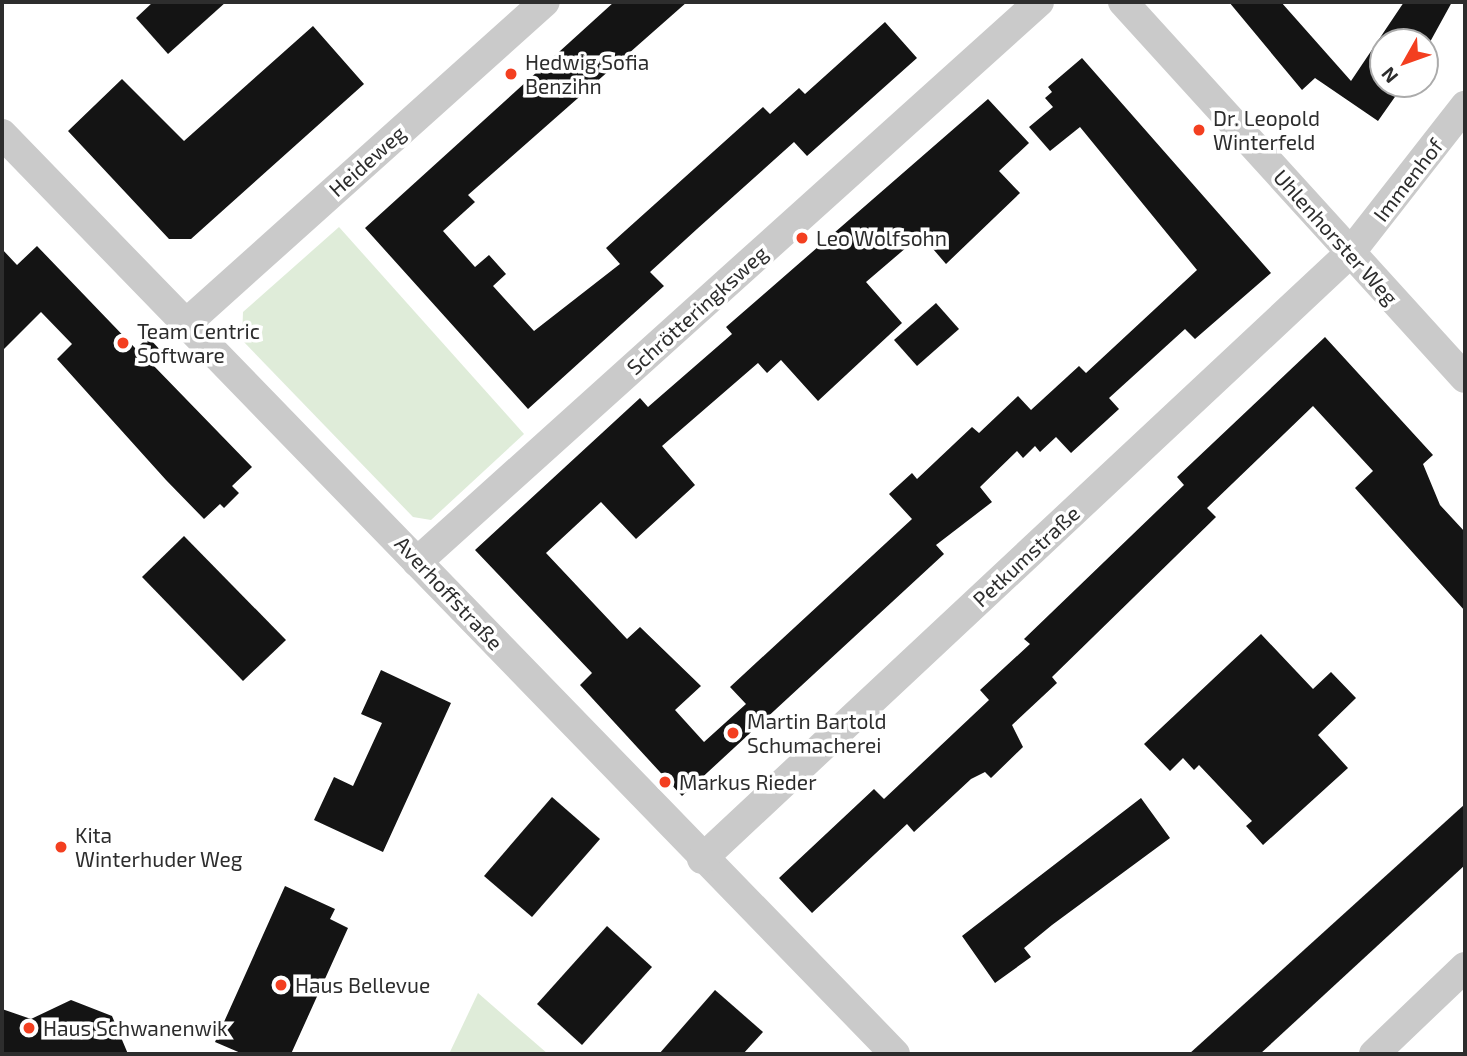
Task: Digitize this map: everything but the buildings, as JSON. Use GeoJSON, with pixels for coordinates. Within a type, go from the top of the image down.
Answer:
{"type":"FeatureCollection","features":[{"type":"Feature","properties":{"kind":"street","name":"Heideweg"},"geometry":{"type":"LineString","coordinates":[[188,321],[545,2]]}},
{"type":"Feature","properties":{"kind":"street","name":"Schrötteringksweg"},"geometry":{"type":"LineString","coordinates":[[417,562],[1039,2]]}},
{"type":"Feature","properties":{"kind":"street","name":"Uhlenhorster Weg"},"geometry":{"type":"LineString","coordinates":[[1123,2],[1465,378]]}},
{"type":"Feature","properties":{"kind":"street","name":"Immenhof"},"geometry":{"type":"LineString","coordinates":[[1350,253],[1465,106]]}},
{"type":"Feature","properties":{"kind":"street","name":"Averhoffstraße"},"geometry":{"type":"LineString","coordinates":[[2,134],[188,321],[702,859],[895,1054]]}},
{"type":"Feature","properties":{"kind":"street","name":"Petkumstraße"},"geometry":{"type":"LineString","coordinates":[[702,859],[1350,253]]}},
{"type":"Feature","properties":{"kind":"street"},"geometry":{"type":"LineString","coordinates":[[1374,1054],[1465,967]]}},
{"type":"Feature","properties":{"kind":"green space"},"geometry":{"type":"Polygon","coordinates":[[[339,227],[524,434],[431,520],[413,517],[242,340],[243,312],[339,227]]]}},
{"type":"Feature","properties":{"kind":"green space"},"geometry":{"type":"Polygon","coordinates":[[[478,993],[548,1054],[449,1054],[478,993]]]}},
{"type":"Feature","properties":{"kind":"place","name":"Hedwig Sofia Benzihn"},"geometry":{"type":"Point","coordinates":[511,74]}},
{"type":"Feature","properties":{"kind":"place","name":"Dr. Leopold Winterfeld"},"geometry":{"type":"Point","coordinates":[1199,130]}},
{"type":"Feature","properties":{"kind":"place","name":"Leo Wolfsohn"},"geometry":{"type":"Point","coordinates":[802,238]}},
{"type":"Feature","properties":{"kind":"place","name":"Team Centric Software"},"geometry":{"type":"Point","coordinates":[123,343]}},
{"type":"Feature","properties":{"kind":"place","name":"Martin Bartold Schumacherei"},"geometry":{"type":"Point","coordinates":[733,733]}},
{"type":"Feature","properties":{"kind":"place","name":"Markus Rieder"},"geometry":{"type":"Point","coordinates":[665,782]}},
{"type":"Feature","properties":{"kind":"place","name":"Kita Winterhuder Weg"},"geometry":{"type":"Point","coordinates":[61,847]}},
{"type":"Feature","properties":{"kind":"place","name":"Haus Bellevue"},"geometry":{"type":"Point","coordinates":[281,985]}},
{"type":"Feature","properties":{"kind":"place","name":"Haus Schwanenwik"},"geometry":{"type":"Point","coordinates":[29,1028]}}]}
